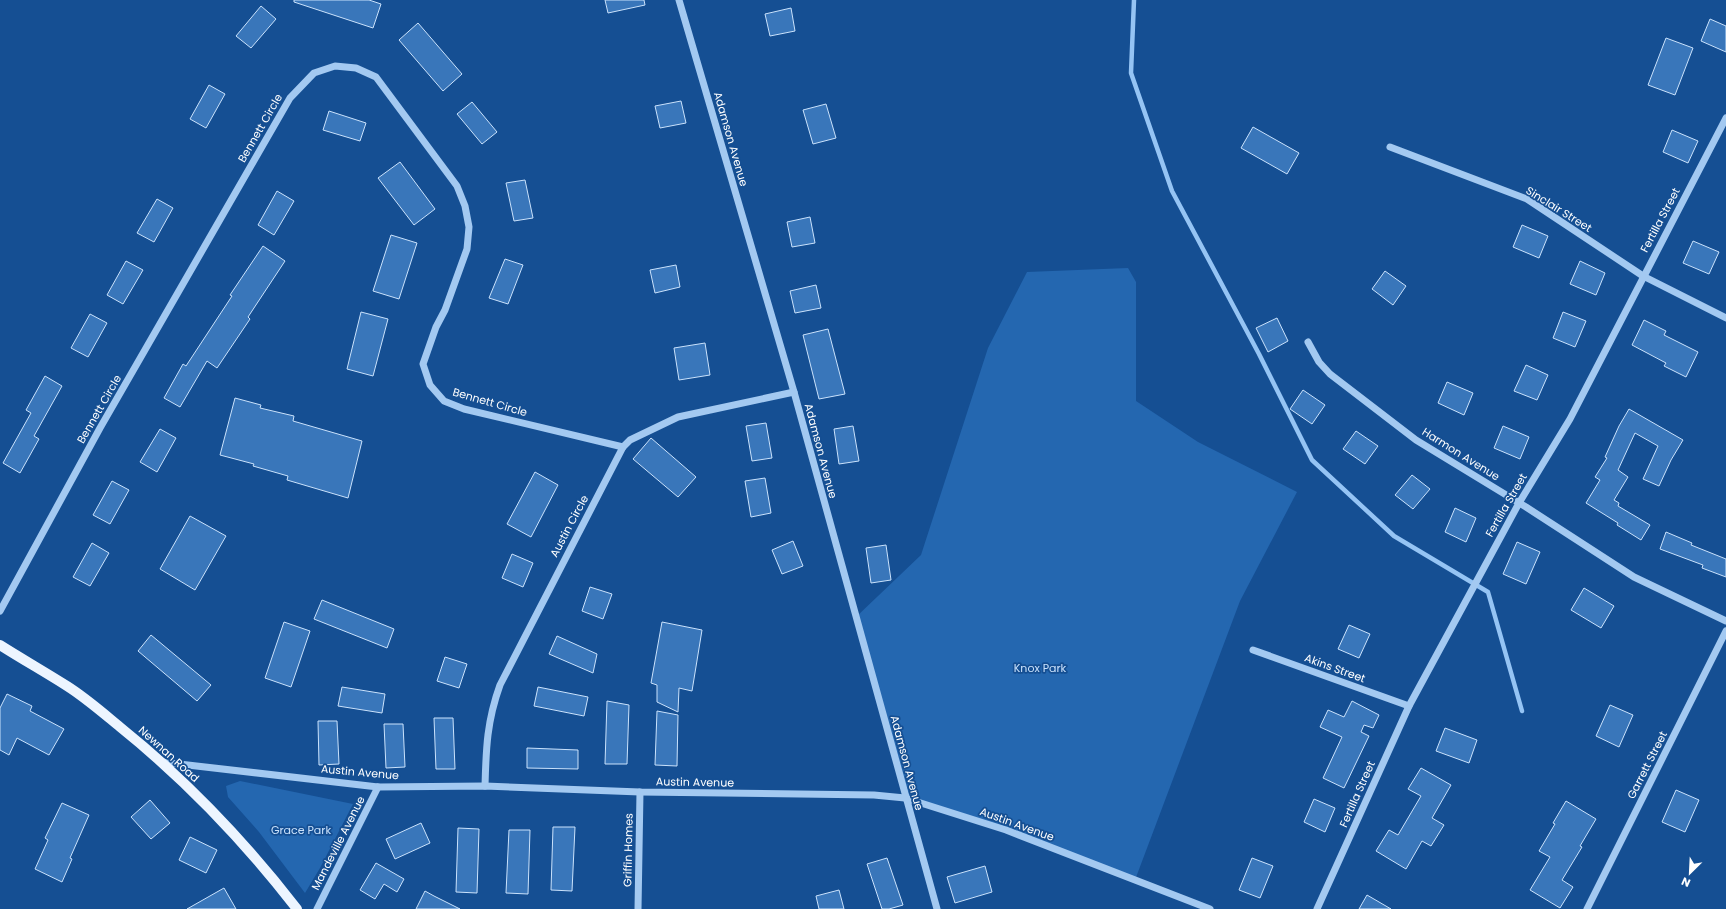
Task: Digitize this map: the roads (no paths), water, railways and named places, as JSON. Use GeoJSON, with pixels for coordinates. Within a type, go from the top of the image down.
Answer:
{"type":"FeatureCollection","features":[{"type":"Feature","properties":{"kind":"main road","name":"Newnan Road"},"geometry":{"type":"LineString","coordinates":[[0,645],[68,686],[100,710],[162,762],[238,838],[297,909]]}},
{"type":"Feature","properties":{"kind":"street","name":"Adamson Avenue"},"geometry":{"type":"LineString","coordinates":[[679,0],[794,392],[905,798],[937,909]]}},
{"type":"Feature","properties":{"kind":"street","name":"Bennett Circle"},"geometry":{"type":"LineString","coordinates":[[0,611],[104,421],[290,98],[314,73],[335,66],[356,68],[376,77],[457,186],[465,206],[469,227],[467,249],[445,310],[436,327],[423,364],[430,385],[444,401],[464,409],[623,448]]}},
{"type":"Feature","properties":{"kind":"street","name":"Fertilla Street"},"geometry":{"type":"LineString","coordinates":[[1317,909],[1409,706],[1519,503],[1570,419],[1726,118]]}},
{"type":"Feature","properties":{"kind":"street","name":"Sinclair Street"},"geometry":{"type":"LineString","coordinates":[[1390,147],[1527,199],[1643,276],[1726,318]]}},
{"type":"Feature","properties":{"kind":"street","name":"Harmon Avenue"},"geometry":{"type":"LineString","coordinates":[[1308,342],[1319,362],[1330,374],[1416,440],[1519,503],[1634,577],[1726,621]]}},
{"type":"Feature","properties":{"kind":"street","name":"Austin Circle"},"geometry":{"type":"LineString","coordinates":[[485,786],[486,740],[492,705],[500,685],[623,448],[630,440],[678,417],[794,392]]}},
{"type":"Feature","properties":{"kind":"street","name":"Garrett Street"},"geometry":{"type":"LineString","coordinates":[[1587,909],[1726,631]]}},
{"type":"Feature","properties":{"kind":"street","name":"Akins Street"},"geometry":{"type":"LineString","coordinates":[[1253,650],[1409,706]]}},
{"type":"Feature","properties":{"kind":"street","name":"Austin Avenue"},"geometry":{"type":"LineString","coordinates":[[162,762],[378,787],[485,786],[640,792],[874,795],[905,798],[1006,830],[1210,909]]}},
{"type":"Feature","properties":{"kind":"street","name":"Mandeville Avenue"},"geometry":{"type":"LineString","coordinates":[[317,909],[378,787]]}},
{"type":"Feature","properties":{"kind":"street","name":"Griffin Homes"},"geometry":{"type":"LineString","coordinates":[[638,909],[640,792]]}},
{"type":"Feature","properties":{"kind":"waterway"},"geometry":{"type":"LineString","coordinates":[[1134,0],[1131,73],[1172,191],[1259,354],[1312,460],[1394,536],[1488,592],[1522,711]]}},
{"type":"Feature","properties":{"kind":"park label","name":"Knox Park"},"geometry":{"type":"Point","coordinates":[1040,668]}},
{"type":"Feature","properties":{"kind":"park label","name":"Grace Park"},"geometry":{"type":"Point","coordinates":[301,830]}}]}
